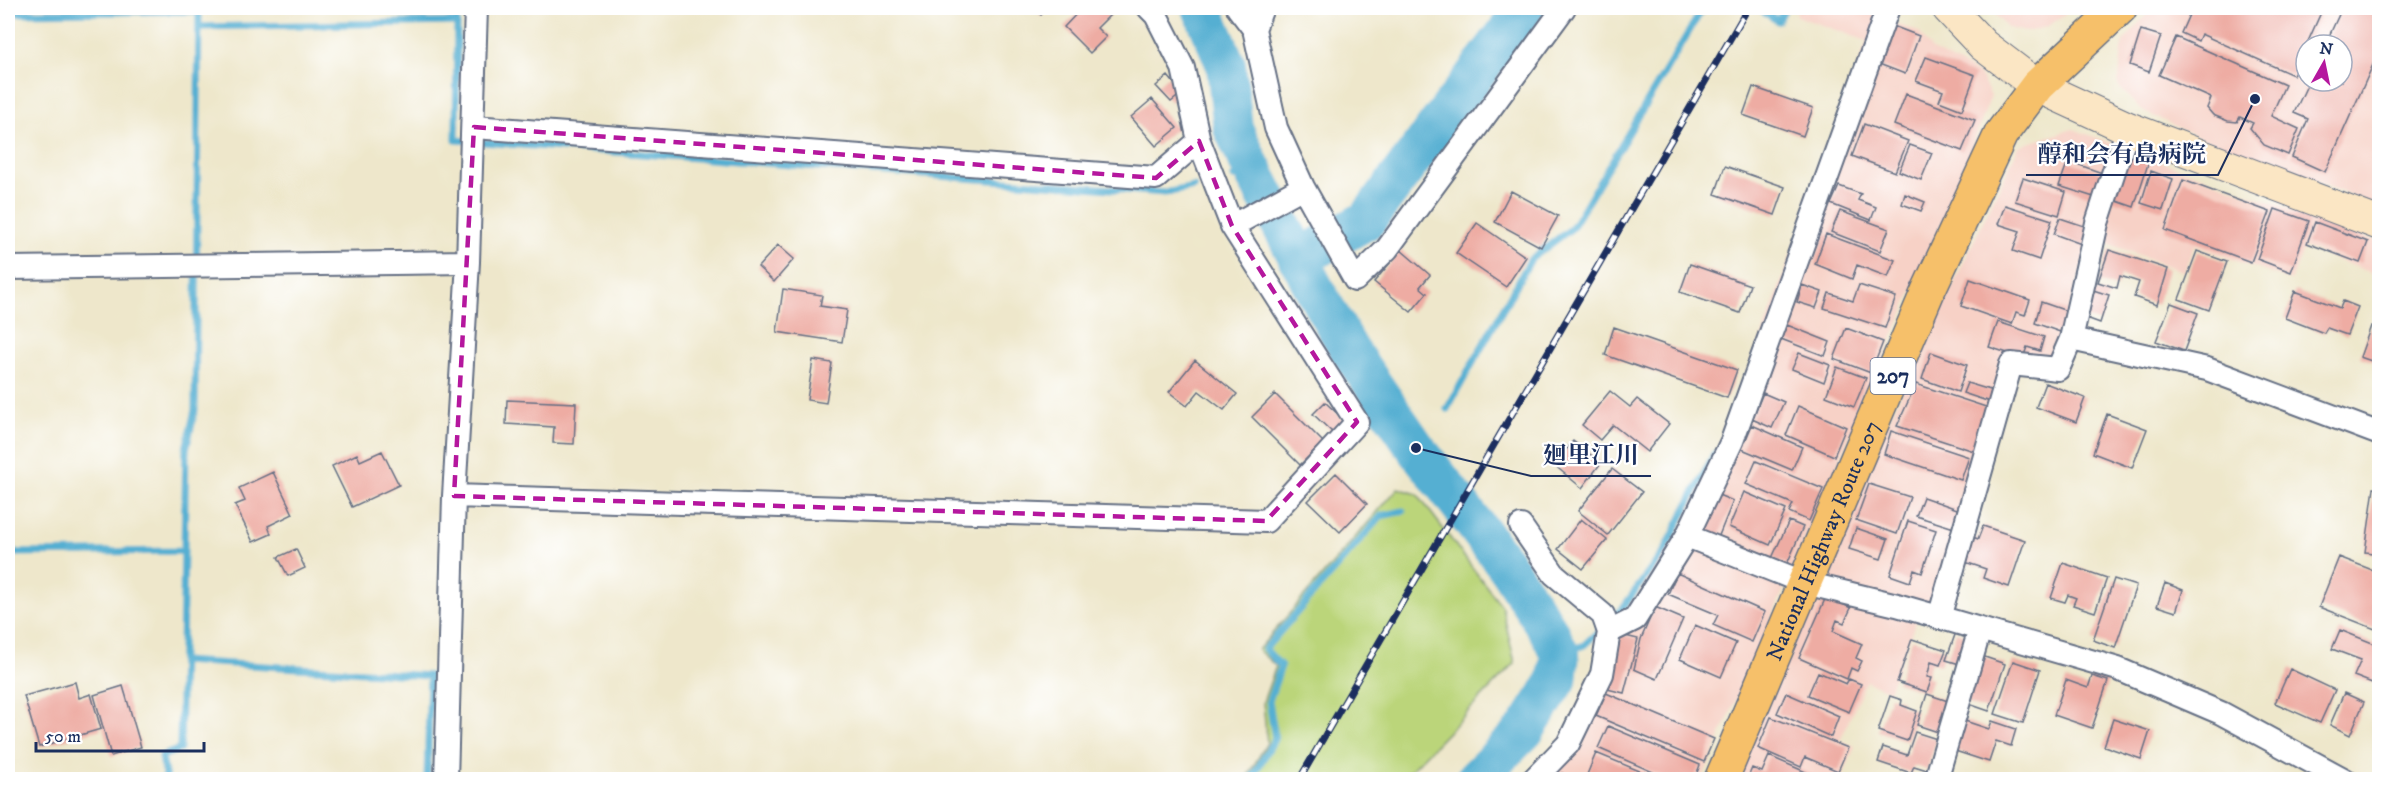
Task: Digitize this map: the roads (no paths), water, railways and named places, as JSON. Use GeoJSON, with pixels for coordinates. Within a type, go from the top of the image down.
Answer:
{"type":"FeatureCollection","features":[{"type":"Feature","properties":{"kind":"highway","name":"National Highway Route 207"},"geometry":{"type":"LineString","coordinates":[[1721,780],[1928,291],[2001,134],[2037,86],[2120,8]]}},
{"type":"Feature","properties":{"kind":"street"},"geometry":{"type":"LineString","coordinates":[[446,780],[454,496],[468,262],[476,8]]}},
{"type":"Feature","properties":{"kind":"street"},"geometry":{"type":"LineString","coordinates":[[454,496],[1266,521],[1357,422],[1232,226],[1199,141],[1183,68],[1156,15],[1149,8]]}},
{"type":"Feature","properties":{"kind":"street"},"geometry":{"type":"LineString","coordinates":[[1238,8],[1258,18],[1276,128],[1303,187],[1355,280],[1387,249],[1564,8]]}},
{"type":"Feature","properties":{"kind":"street"},"geometry":{"type":"LineString","coordinates":[[1606,623],[1635,619],[1687,536],[1736,430],[1888,8]]}},
{"type":"Feature","properties":{"kind":"street"},"geometry":{"type":"LineString","coordinates":[[1948,8],[1983,45],[2037,86],[2128,128],[2379,224]]}},
{"type":"Feature","properties":{"kind":"street"},"geometry":{"type":"LineString","coordinates":[[1939,618],[2011,364],[2058,369],[2071,339],[2097,223],[2128,128]]}},
{"type":"Feature","properties":{"kind":"street"},"geometry":{"type":"LineString","coordinates":[[473,137],[1156,178],[1199,141]]}},
{"type":"Feature","properties":{"kind":"street"},"geometry":{"type":"LineString","coordinates":[[1232,226],[1303,187]]}},
{"type":"Feature","properties":{"kind":"street"},"geometry":{"type":"LineString","coordinates":[[8,267],[468,262]]}},
{"type":"Feature","properties":{"kind":"street"},"geometry":{"type":"LineString","coordinates":[[2071,339],[2207,369],[2379,434]]}},
{"type":"Feature","properties":{"kind":"street"},"geometry":{"type":"LineString","coordinates":[[1521,526],[1554,574],[1606,623]]}},
{"type":"Feature","properties":{"kind":"street"},"geometry":{"type":"LineString","coordinates":[[1687,536],[1805,583],[1980,629],[2118,669],[2221,712],[2345,780]]}},
{"type":"Feature","properties":{"kind":"street"},"geometry":{"type":"LineString","coordinates":[[1533,780],[1568,744],[1602,674],[1606,623]]}},
{"type":"Feature","properties":{"kind":"street"},"geometry":{"type":"LineString","coordinates":[[1936,780],[1980,629]]}},
{"type":"Feature","properties":{"kind":"waterway"},"geometry":{"type":"LineString","coordinates":[[166,780],[162,756],[180,749],[186,449],[195,410],[199,8]]}},
{"type":"Feature","properties":{"kind":"waterway"},"geometry":{"type":"LineString","coordinates":[[1202,8],[1226,65],[1233,128],[1316,292],[1349,350],[1416,448],[1506,565],[1551,635],[1560,654],[1557,680],[1525,730],[1475,780]]}},
{"type":"Feature","properties":{"kind":"waterway"},"geometry":{"type":"LineString","coordinates":[[1298,259],[1367,220],[1525,8]]}},
{"type":"Feature","properties":{"kind":"waterway"},"geometry":{"type":"LineString","coordinates":[[1447,409],[1531,259],[1572,228],[1703,8]]}},
{"type":"Feature","properties":{"kind":"waterway"},"geometry":{"type":"LineString","coordinates":[[1759,8],[1778,21],[1785,8]]}},
{"type":"Feature","properties":{"kind":"waterway"},"geometry":{"type":"LineString","coordinates":[[8,13],[199,11]]}},
{"type":"Feature","properties":{"kind":"waterway"},"geometry":{"type":"LineString","coordinates":[[199,27],[457,22],[456,140],[1165,193],[1194,187]]}},
{"type":"Feature","properties":{"kind":"waterway"},"geometry":{"type":"LineString","coordinates":[[1234,177],[1250,165]]}},
{"type":"Feature","properties":{"kind":"waterway"},"geometry":{"type":"LineString","coordinates":[[1560,654],[1584,645],[1622,609],[1665,550],[1714,454]]}},
{"type":"Feature","properties":{"kind":"waterway"},"geometry":{"type":"LineString","coordinates":[[1251,780],[1275,738],[1269,701],[1281,666],[1265,649],[1381,516],[1403,511]]}},
{"type":"Feature","properties":{"kind":"waterway"},"geometry":{"type":"LineString","coordinates":[[8,553],[184,551]]}},
{"type":"Feature","properties":{"kind":"waterway"},"geometry":{"type":"LineString","coordinates":[[182,661],[430,676],[427,780]]}},
{"type":"Feature","properties":{"kind":"railway"},"geometry":{"type":"LineString","coordinates":[[1299,780],[1748,8]]}},
{"type":"Feature","properties":{"kind":"place","name":"醇和会有島病院"},"geometry":{"type":"Point","coordinates":[2255,99]}},
{"type":"Feature","properties":{"kind":"place","name":"廻里江川"},"geometry":{"type":"Point","coordinates":[1416,448]}}]}
